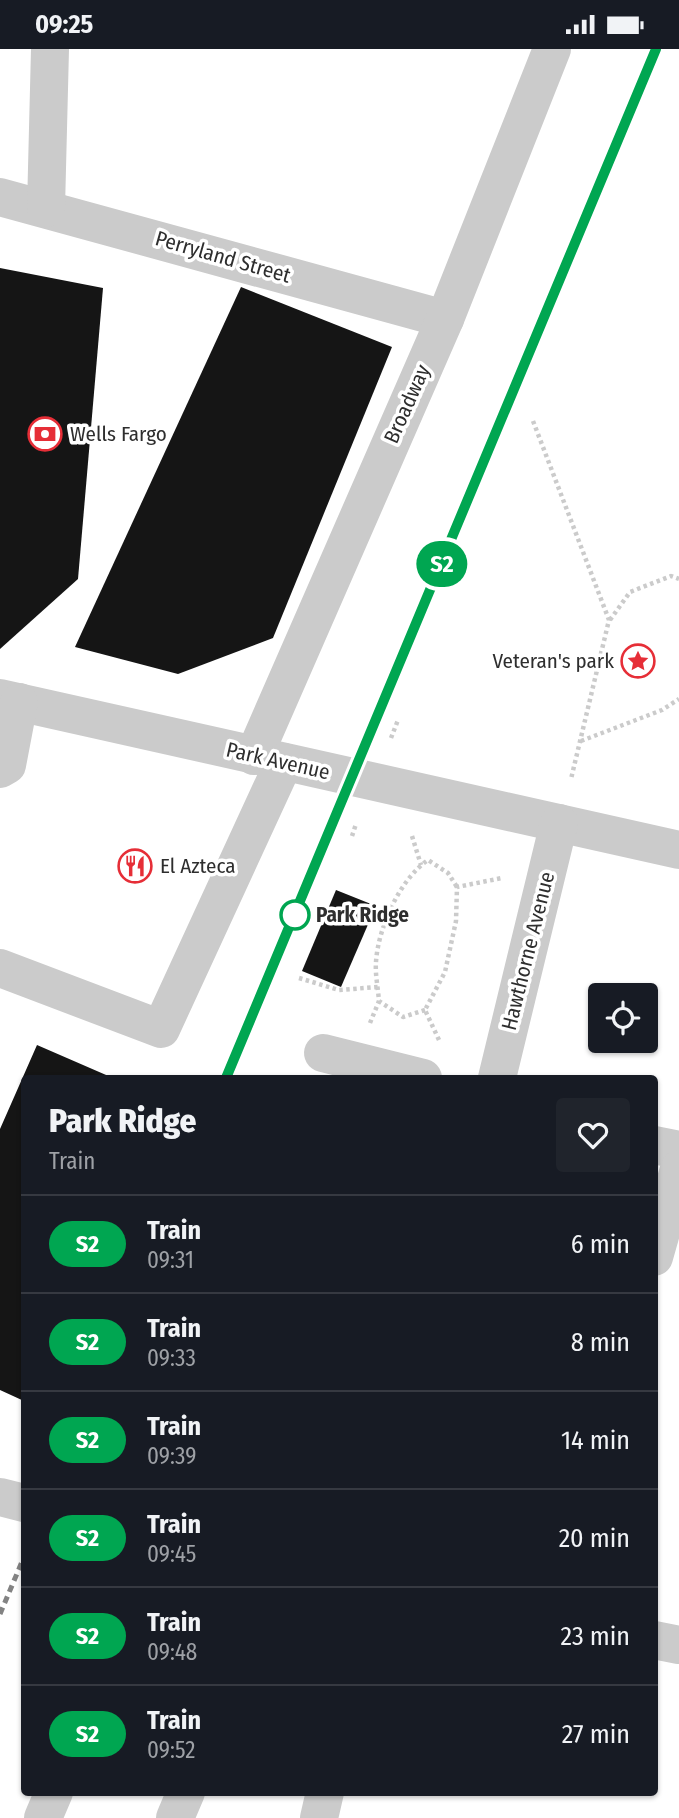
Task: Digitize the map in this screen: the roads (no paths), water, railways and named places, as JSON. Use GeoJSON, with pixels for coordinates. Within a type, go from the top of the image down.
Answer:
{"type":"FeatureCollection","features":[{"type":"Feature","properties":{"kind":"street"},"geometry":{"type":"LineString","coordinates":[[46,208],[50,49]]}},
{"type":"Feature","properties":{"kind":"street","name":"Broadway"},"geometry":{"type":"LineString","coordinates":[[4,980],[161,1029],[552,49]]}},
{"type":"Feature","properties":{"kind":"street","name":"Perryland Street"},"geometry":{"type":"LineString","coordinates":[[0,197],[445,319]]}},
{"type":"Feature","properties":{"kind":"street"},"geometry":{"type":"LineString","coordinates":[[0,769],[7,765],[9,700]]}},
{"type":"Feature","properties":{"kind":"street","name":"Park Avenue"},"geometry":{"type":"LineString","coordinates":[[9,700],[679,850]]}},
{"type":"Feature","properties":{"kind":"street","name":"Hawthorne Avenue"},"geometry":{"type":"LineString","coordinates":[[498,1075],[559,823]]}},
{"type":"Feature","properties":{"kind":"street"},"geometry":{"type":"LineString","coordinates":[[323,1053],[433,1062]]}},
{"type":"Feature","properties":{"kind":"street"},"geometry":{"type":"LineString","coordinates":[[658,1146],[679,1150]]}},
{"type":"Feature","properties":{"kind":"street"},"geometry":{"type":"LineString","coordinates":[[658,1243],[679,1169]]}},
{"type":"Feature","properties":{"kind":"street"},"geometry":{"type":"LineString","coordinates":[[0,1497],[21,1502]]}},
{"type":"Feature","properties":{"kind":"street"},"geometry":{"type":"LineString","coordinates":[[658,1641],[679,1646]]}},
{"type":"Feature","properties":{"kind":"street"},"geometry":{"type":"LineString","coordinates":[[43,1818],[52,1796]]}},
{"type":"Feature","properties":{"kind":"street"},"geometry":{"type":"LineString","coordinates":[[175,1818],[184,1796]]}},
{"type":"Feature","properties":{"kind":"street"},"geometry":{"type":"LineString","coordinates":[[319,1818],[324,1796]]}},
{"type":"Feature","properties":{"kind":"railway"},"geometry":{"type":"LineString","coordinates":[[227,1075],[656,49]]}},
{"type":"Feature","properties":{"kind":"railway"},"geometry":{"type":"LineString","coordinates":[[0,1614],[21,1564]]}},
{"type":"Feature","properties":{"kind":"train","name":"S2"},"geometry":{"type":"LineString","coordinates":[[227,1075],[656,49]]}},
{"type":"Feature","properties":{"kind":"place","name":"Wells Fargo"},"geometry":{"type":"Point","coordinates":[45,434]}},
{"type":"Feature","properties":{"kind":"place","name":"Veteran's park"},"geometry":{"type":"Point","coordinates":[638,661]}},
{"type":"Feature","properties":{"kind":"place","name":"El Azteca"},"geometry":{"type":"Point","coordinates":[135,866]}},
{"type":"Feature","properties":{"kind":"place","name":"Park Ridge"},"geometry":{"type":"Point","coordinates":[295,915]}}]}
